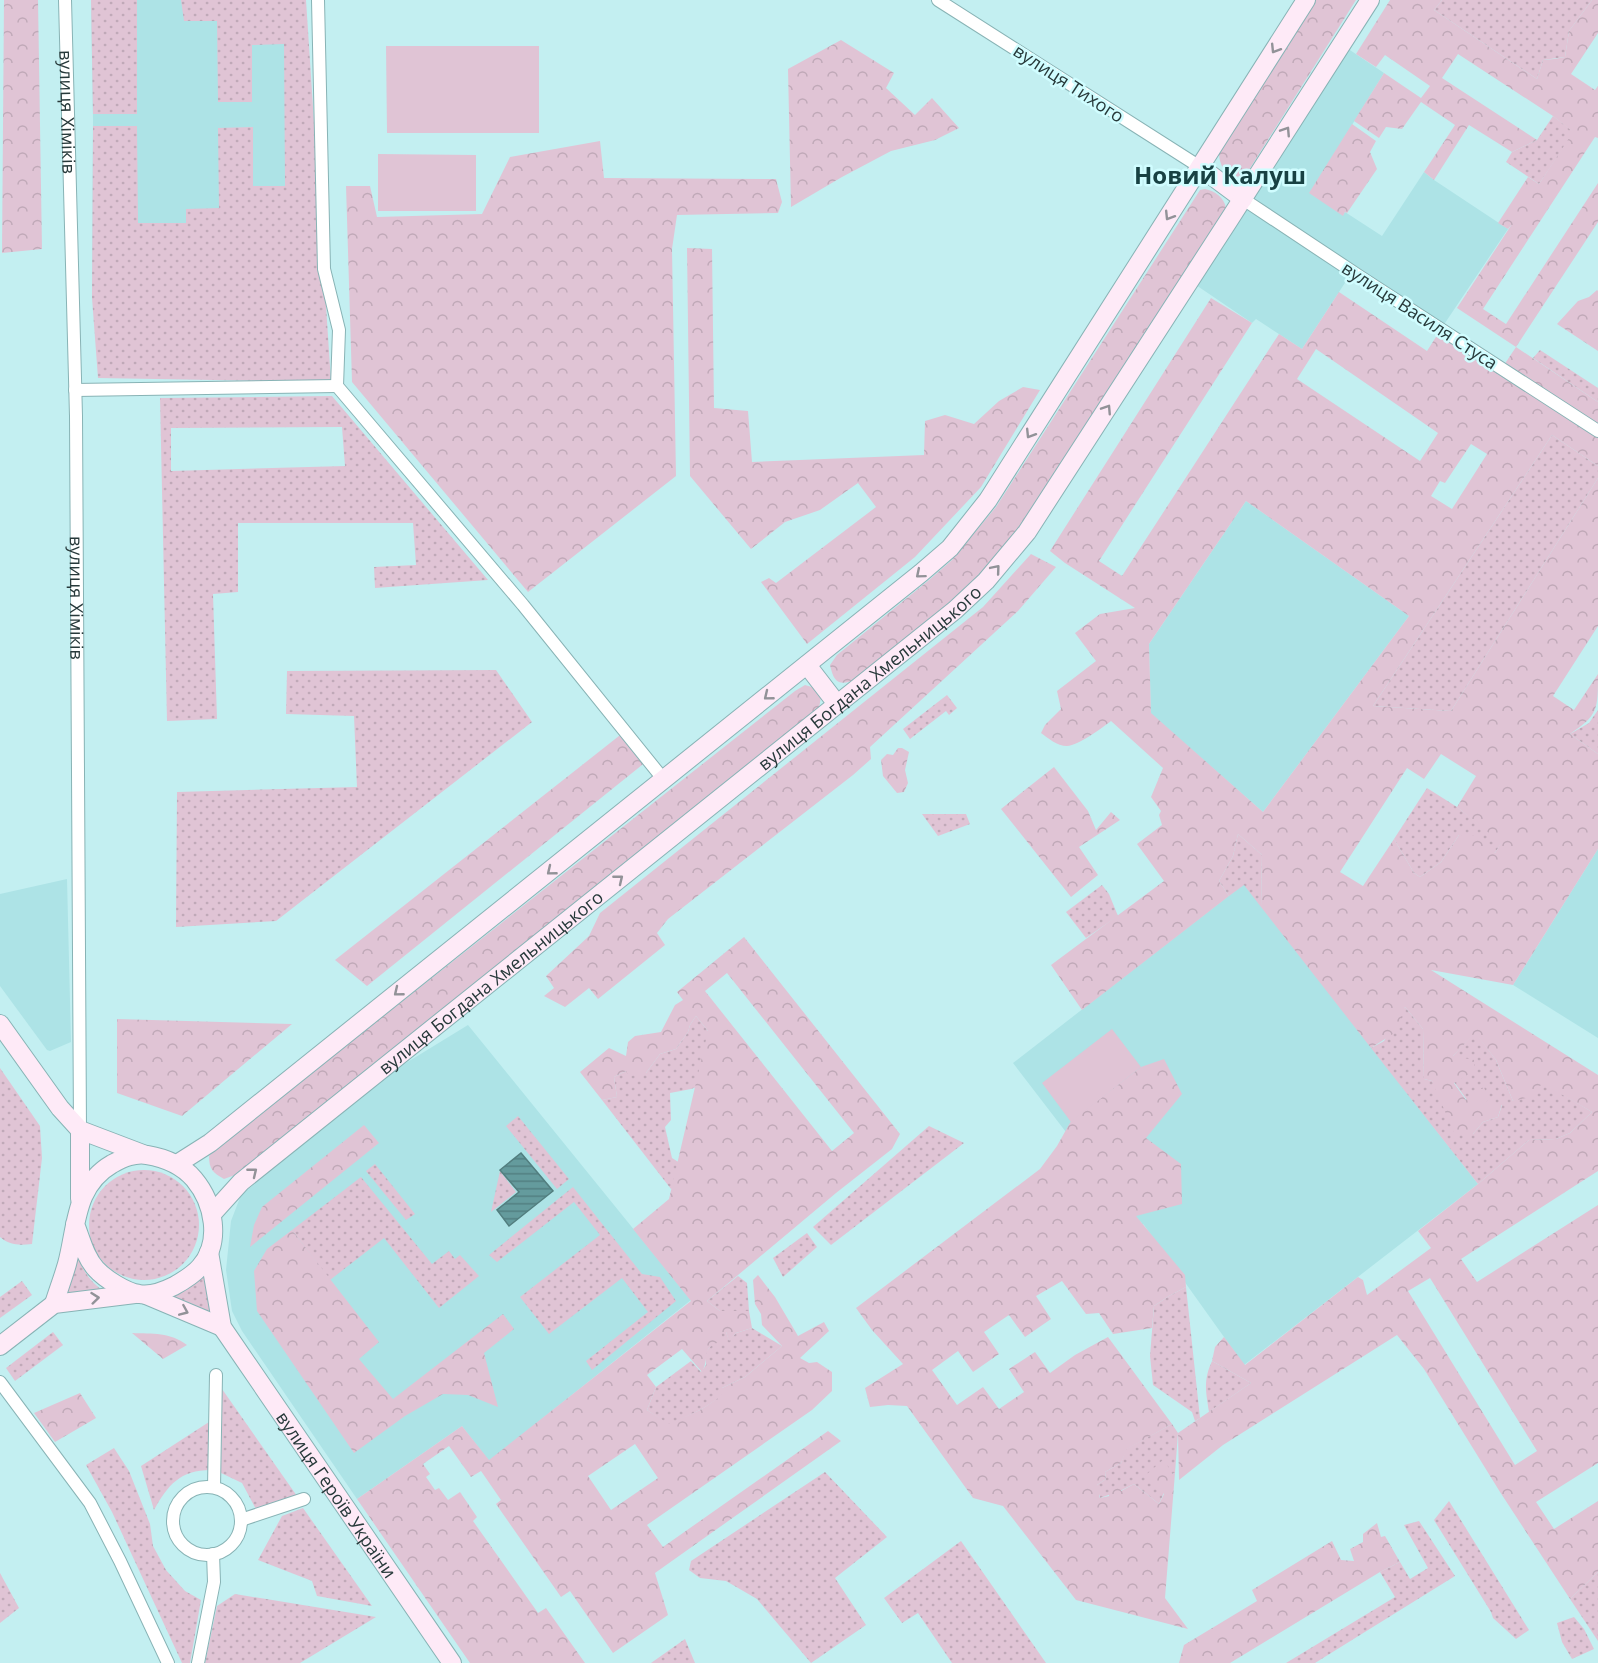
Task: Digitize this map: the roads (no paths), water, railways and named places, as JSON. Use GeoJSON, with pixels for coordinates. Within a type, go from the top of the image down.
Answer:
{"type":"FeatureCollection","features":[{"type":"Feature","properties":{"kind":"street","name":"вулиця Хіміків"},"geometry":{"type":"LineString","coordinates":[[66,0],[75,390],[80,1130]]}},
{"type":"Feature","properties":{"kind":"street"},"geometry":{"type":"LineString","coordinates":[[318,0],[324,268],[339,330],[337,386],[523,605],[664,780]]}},
{"type":"Feature","properties":{"kind":"street","name":"вулиця Тихого"},"geometry":{"type":"LineString","coordinates":[[938,0],[1200,167]]}},
{"type":"Feature","properties":{"kind":"street"},"geometry":{"type":"LineString","coordinates":[[177,1164],[210,1143],[950,548],[988,500],[1306,0]]}},
{"type":"Feature","properties":{"kind":"street","name":"вулиця Богдана Хмельницького"},"geometry":{"type":"LineString","coordinates":[[212,1214],[241,1182],[955,610],[986,580],[1027,532],[1370,0]]}},
{"type":"Feature","properties":{"kind":"street"},"geometry":{"type":"LineString","coordinates":[[1200,167],[1243,199]]}},
{"type":"Feature","properties":{"kind":"street","name":"вулиця Василя Стуса"},"geometry":{"type":"LineString","coordinates":[[1243,199],[1598,431]]}},
{"type":"Feature","properties":{"kind":"street"},"geometry":{"type":"LineString","coordinates":[[75,390],[337,386]]}},
{"type":"Feature","properties":{"kind":"street"},"geometry":{"type":"LineString","coordinates":[[807,665],[837,705]]}},
{"type":"Feature","properties":{"kind":"street"},"geometry":{"type":"LineString","coordinates":[[0,1024],[60,1108],[80,1130],[143,1155],[177,1164],[194,1178],[206,1196],[212,1214],[214,1231],[209,1252],[202,1266],[166,1290],[54,1304],[0,1346]]}},
{"type":"Feature","properties":{"kind":"street"},"geometry":{"type":"LineString","coordinates":[[54,1304],[67,1264],[80,1201],[80,1130]]}},
{"type":"Feature","properties":{"kind":"street"},"geometry":{"type":"LineString","coordinates":[[80,1201],[91,1181],[106,1168],[124,1157],[143,1155]]}},
{"type":"Feature","properties":{"kind":"street"},"geometry":{"type":"LineString","coordinates":[[75,1224],[88,1257],[97,1270],[114,1283],[222,1327]]}},
{"type":"Feature","properties":{"kind":"street","name":"вулиця Героїв України"},"geometry":{"type":"LineString","coordinates":[[209,1252],[222,1327],[453,1663]]}},
{"type":"Feature","properties":{"kind":"street"},"geometry":{"type":"LineString","coordinates":[[214,1487],[216,1375]]}},
{"type":"Feature","properties":{"kind":"street"},"geometry":{"type":"LineString","coordinates":[[0,1382],[90,1503],[168,1663]]}},
{"type":"Feature","properties":{"kind":"street"},"geometry":{"type":"LineString","coordinates":[[205,1487],[222,1490],[236,1502],[241,1520],[240,1530],[230,1546],[213,1554],[202,1555],[183,1545],[176,1536],[173,1526],[173,1516],[181,1499],[188,1492],[205,1487]]}},
{"type":"Feature","properties":{"kind":"street"},"geometry":{"type":"LineString","coordinates":[[241,1520],[304,1499]]}},
{"type":"Feature","properties":{"kind":"street"},"geometry":{"type":"LineString","coordinates":[[198,1663],[214,1582],[213,1554]]}},
{"type":"Feature","properties":{"kind":"district","name":"Новий Калуш"},"geometry":{"type":"Point","coordinates":[1220,174]}}]}
